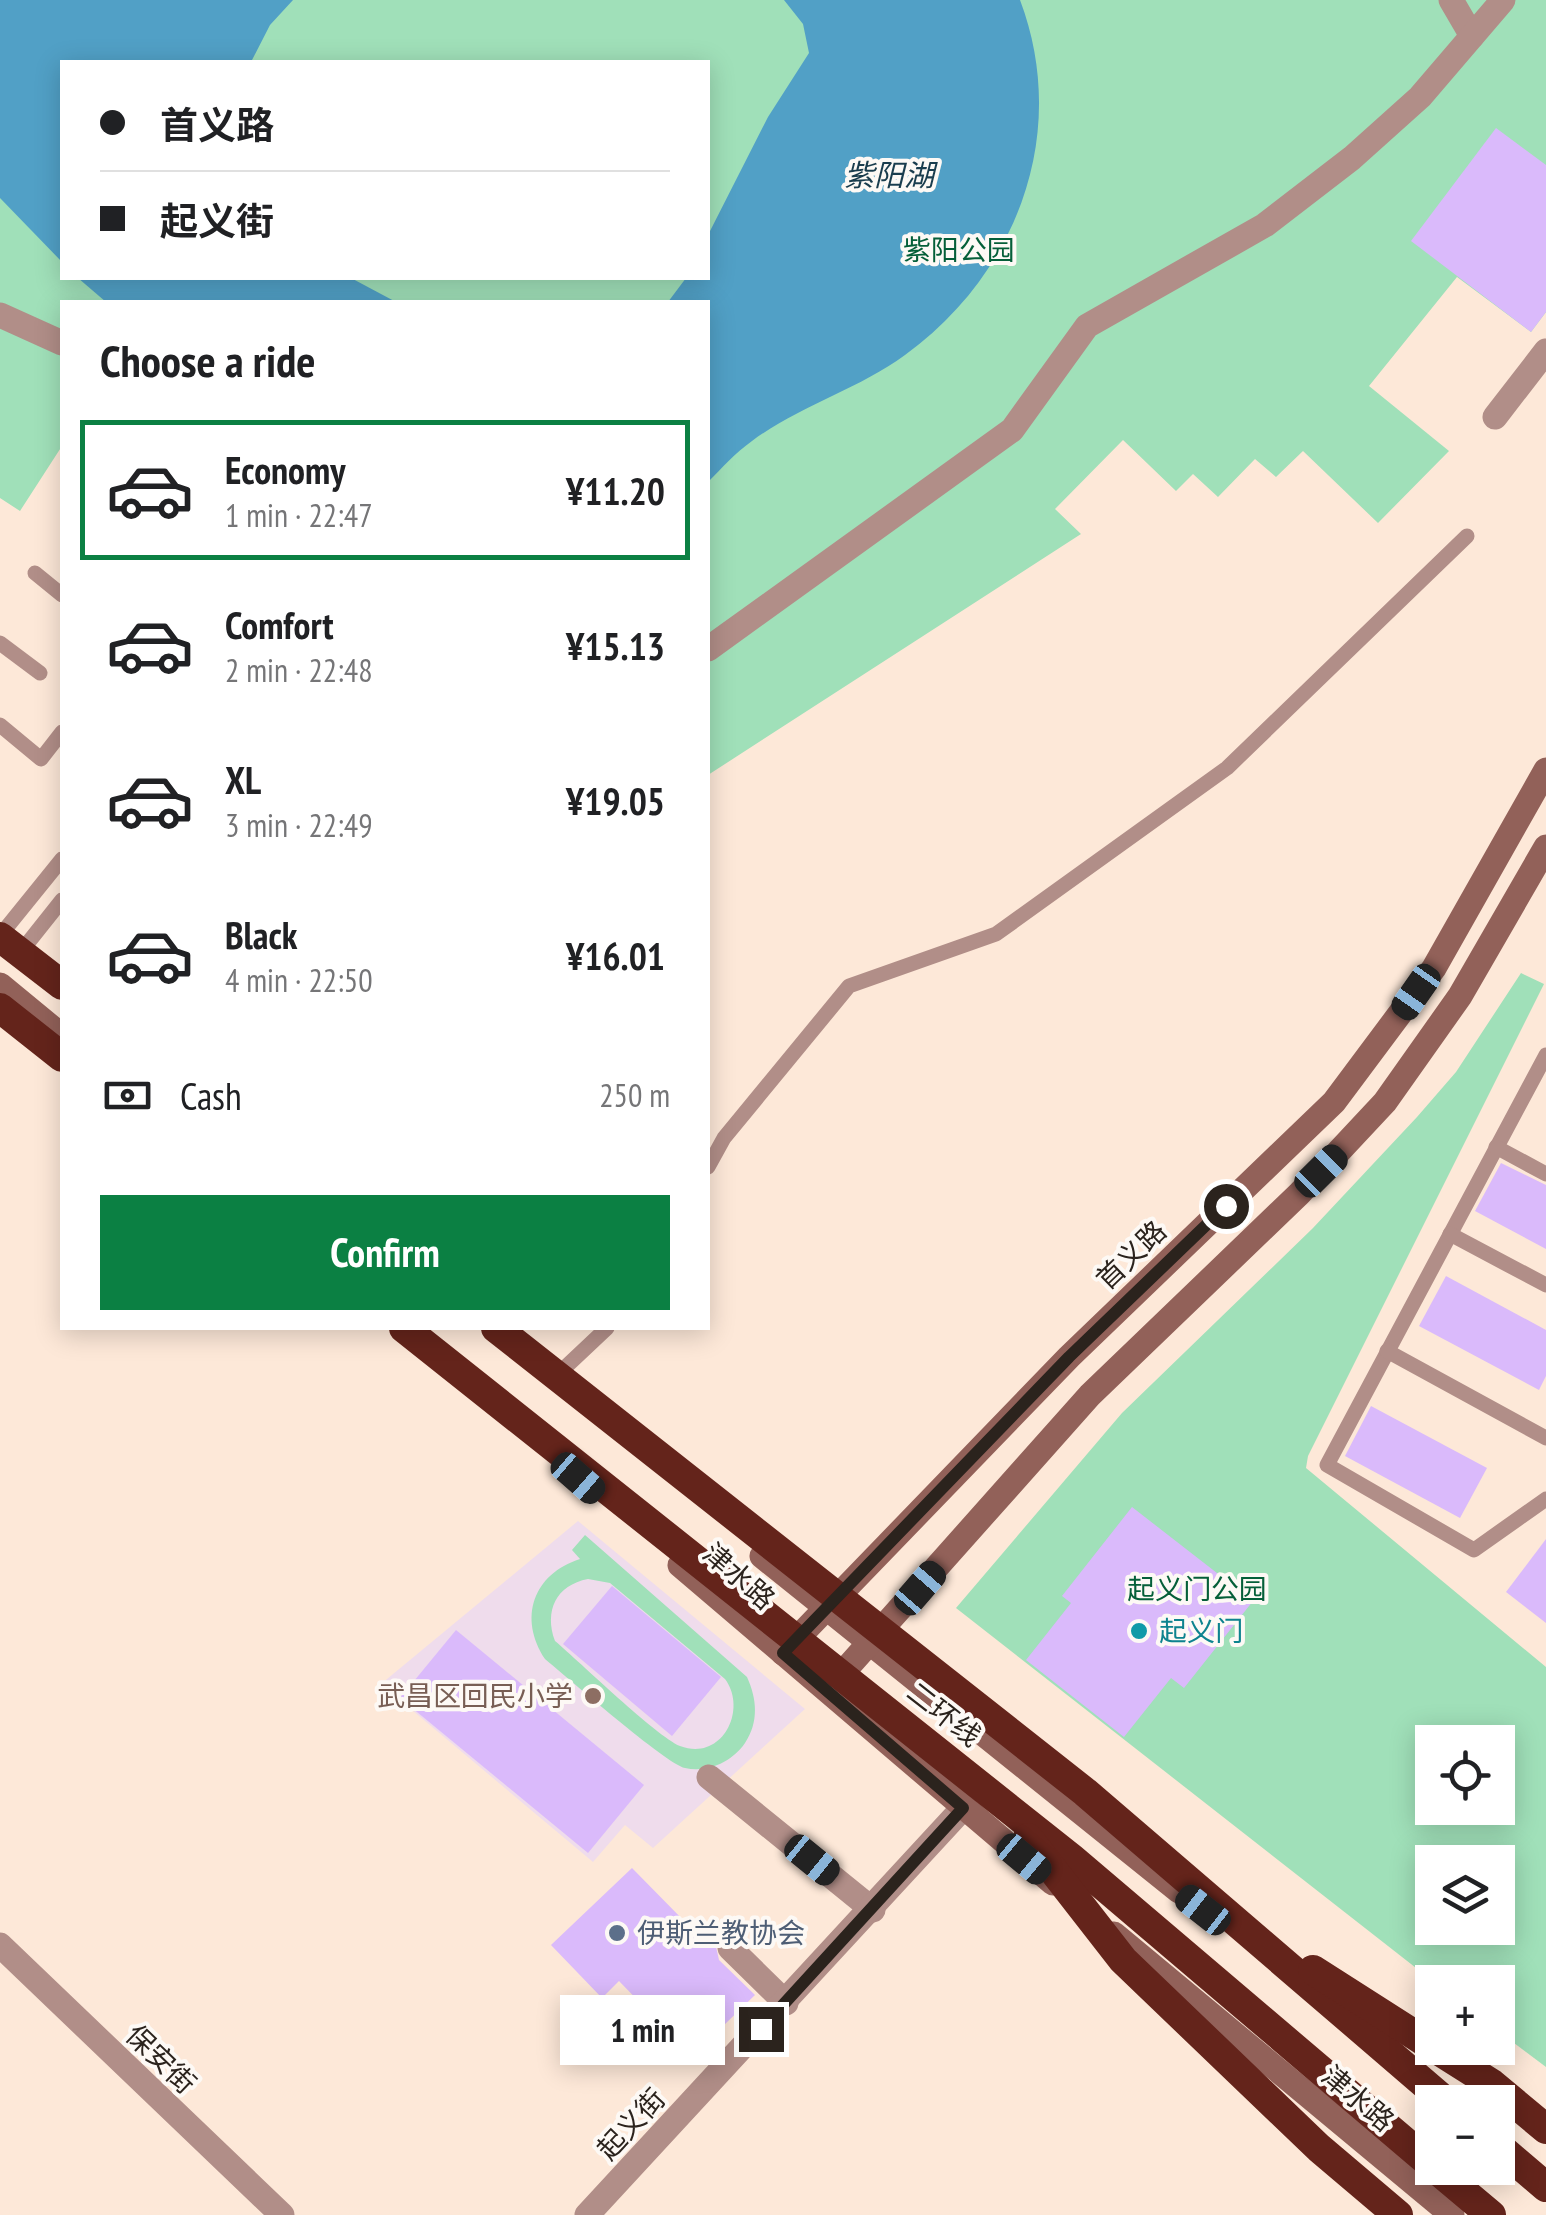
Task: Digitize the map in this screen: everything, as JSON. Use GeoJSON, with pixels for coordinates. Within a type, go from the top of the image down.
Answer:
{"type":"FeatureCollection","features":[{"type":"Feature","properties":{"kind":"highway"},"geometry":{"type":"LineString","coordinates":[[9,932],[60,983]]}},
{"type":"Feature","properties":{"kind":"highway"},"geometry":{"type":"LineString","coordinates":[[0,1008],[60,1055]]}},
{"type":"Feature","properties":{"kind":"highway","name":"二环线"},"geometry":{"type":"LineString","coordinates":[[406,1330],[995,1796],[1415,2150]]}},
{"type":"Feature","properties":{"kind":"highway","name":"二环线"},"geometry":{"type":"LineString","coordinates":[[496,1330],[1085,1792],[1210,1905],[1426,2085]]}},
{"type":"Feature","properties":{"kind":"highway"},"geometry":{"type":"LineString","coordinates":[[995,1796],[1123,1960],[1319,2148],[1398,2215]]}},
{"type":"Feature","properties":{"kind":"highway"},"geometry":{"type":"LineString","coordinates":[[1210,1905],[1415,2035]]}},
{"type":"Feature","properties":{"kind":"highway"},"geometry":{"type":"LineString","coordinates":[[1462,2065],[1546,2129]]}},
{"type":"Feature","properties":{"kind":"highway"},"geometry":{"type":"LineString","coordinates":[[1515,2159],[1546,2185]]}},
{"type":"Feature","properties":{"kind":"highway","name":"二环线"},"geometry":{"type":"LineString","coordinates":[[1456,2185],[1491,2215]]}},
{"type":"Feature","properties":{"kind":"main road","name":"首义路"},"geometry":{"type":"LineString","coordinates":[[783,1653],[1069,1357],[1334,1102],[1434,968],[1546,770]]}},
{"type":"Feature","properties":{"kind":"main road"},"geometry":{"type":"LineString","coordinates":[[826,1690],[870,1646],[1090,1395],[1333,1160],[1385,1102],[1460,996],[1546,847]]}},
{"type":"Feature","properties":{"kind":"main road"},"geometry":{"type":"LineString","coordinates":[[9,932],[60,971]]}},
{"type":"Feature","properties":{"kind":"main road"},"geometry":{"type":"LineString","coordinates":[[0,984],[60,1034]]}},
{"type":"Feature","properties":{"kind":"main road","name":"津水路"},"geometry":{"type":"LineString","coordinates":[[405,1330],[963,1808],[1452,2215]]}},
{"type":"Feature","properties":{"kind":"main road","name":"津水路"},"geometry":{"type":"LineString","coordinates":[[495,1330],[870,1646],[1425,2085]]}},
{"type":"Feature","properties":{"kind":"street"},"geometry":{"type":"LineString","coordinates":[[1451,0],[1472,36]]}},
{"type":"Feature","properties":{"kind":"street"},"geometry":{"type":"LineString","coordinates":[[710,649],[1012,430],[1088,326],[1266,225],[1352,158],[1420,96],[1503,0]]}},
{"type":"Feature","properties":{"kind":"street"},"geometry":{"type":"LineString","coordinates":[[0,316],[60,341]]}},
{"type":"Feature","properties":{"kind":"street"},"geometry":{"type":"LineString","coordinates":[[1496,417],[1546,351]]}},
{"type":"Feature","properties":{"kind":"street"},"geometry":{"type":"LineString","coordinates":[[708,1777],[873,1910]]}},
{"type":"Feature","properties":{"kind":"street","name":"起义街"},"geometry":{"type":"LineString","coordinates":[[587,2215],[873,1910],[963,1808]]}},
{"type":"Feature","properties":{"kind":"street","name":"保安街"},"geometry":{"type":"LineString","coordinates":[[0,1945],[282,2215]]}},
{"type":"Feature","properties":{"kind":"street"},"geometry":{"type":"LineString","coordinates":[[730,1948],[786,2003]]}},
{"type":"Feature","properties":{"kind":"lane"},"geometry":{"type":"LineString","coordinates":[[710,1163],[724,1138],[850,986],[996,934],[1228,768],[1467,536]]}},
{"type":"Feature","properties":{"kind":"lane"},"geometry":{"type":"LineString","coordinates":[[35,572],[60,593]]}},
{"type":"Feature","properties":{"kind":"lane"},"geometry":{"type":"LineString","coordinates":[[0,643],[40,674]]}},
{"type":"Feature","properties":{"kind":"lane"},"geometry":{"type":"LineString","coordinates":[[0,725],[41,758],[60,734]]}},
{"type":"Feature","properties":{"kind":"lane"},"geometry":{"type":"LineString","coordinates":[[9,932],[60,862]]}},
{"type":"Feature","properties":{"kind":"lane"},"geometry":{"type":"LineString","coordinates":[[9,932],[60,901]]}},
{"type":"Feature","properties":{"kind":"lane"},"geometry":{"type":"LineString","coordinates":[[1544,1504],[1474,1550],[1327,1466],[1546,1056]]}},
{"type":"Feature","properties":{"kind":"lane"},"geometry":{"type":"LineString","coordinates":[[1496,1146],[1546,1174]]}},
{"type":"Feature","properties":{"kind":"lane"},"geometry":{"type":"LineString","coordinates":[[1450,1234],[1546,1285]]}},
{"type":"Feature","properties":{"kind":"lane"},"geometry":{"type":"LineString","coordinates":[[552,1380],[605,1330]]}},
{"type":"Feature","properties":{"kind":"lane"},"geometry":{"type":"LineString","coordinates":[[1387,1351],[1546,1438]]}},
{"type":"Feature","properties":{"kind":"shaded area","name":"武昌区回民小学"},"geometry":{"type":"Polygon","coordinates":[[[578,1521],[805,1709],[653,1848],[625,1825],[593,1862],[381,1684],[578,1521]]]}},
{"type":"Feature","properties":{"kind":"green space","name":"紫阳公园"},"geometry":{"type":"Polygon","coordinates":[[[0,0],[1546,0],[1546,312],[1531,332],[1457,277],[1369,386],[1449,451],[1378,523],[1303,451],[1276,477],[1255,459],[1218,497],[1193,474],[1176,491],[1123,440],[1055,509],[1081,534],[710,774],[710,300],[60,300],[60,449],[20,511],[0,498],[0,0]]]}},
{"type":"Feature","properties":{"kind":"green space","name":"起义门公园"},"geometry":{"type":"Polygon","coordinates":[[[1521,973],[1544,984],[1308,1456],[1306,1468],[1546,1667],[1546,2067],[1515,2044],[1515,1965],[1415,1967],[956,1608],[1122,1413],[1313,1228],[1456,1072],[1521,973]]]}},
{"type":"Feature","properties":{"kind":"green space"},"geometry":{"type":"Polygon","coordinates":[[[585,1535],[747,1677],[753,1694],[754,1719],[750,1735],[733,1756],[702,1769],[674,1763],[545,1659],[532,1628],[535,1599],[551,1575],[580,1559],[572,1550],[585,1535]],[[588,1579],[561,1593],[552,1610],[555,1641],[636,1714],[680,1746],[708,1747],[719,1740],[727,1730],[734,1705],[725,1679],[610,1583],[588,1579]]]}},
{"type":"Feature","properties":{"kind":"water"},"geometry":{"type":"Polygon","coordinates":[[[0,0],[293,0],[270,25],[252,60],[60,60],[60,260],[0,198],[0,0]]]}},
{"type":"Feature","properties":{"kind":"water","name":"紫阳湖"},"geometry":{"type":"Polygon","coordinates":[[[784,0],[1020,0],[1034,50],[1039,100],[1035,149],[1024,196],[1004,241],[978,284],[944,322],[887,367],[770,429],[740,450],[710,480],[710,300],[670,300],[684,280],[710,280],[710,231],[768,117],[809,53],[803,24],[784,0]]]}},
{"type":"Feature","properties":{"kind":"water"},"geometry":{"type":"Polygon","coordinates":[[[80,280],[355,280],[392,300],[104,300],[80,280]]]}},
{"type":"Feature","properties":{"kind":"building"},"geometry":{"type":"Polygon","coordinates":[[[1496,128],[1546,165],[1546,312],[1531,332],[1411,241],[1496,128]]]}},
{"type":"Feature","properties":{"kind":"building"},"geometry":{"type":"Polygon","coordinates":[[[1501,1163],[1546,1185],[1546,1249],[1475,1211],[1501,1163]]]}},
{"type":"Feature","properties":{"kind":"building"},"geometry":{"type":"Polygon","coordinates":[[[1446,1276],[1546,1330],[1546,1376],[1539,1390],[1419,1326],[1446,1276]]]}},
{"type":"Feature","properties":{"kind":"building"},"geometry":{"type":"Polygon","coordinates":[[[1371,1406],[1487,1468],[1460,1518],[1345,1456],[1371,1406]]]}},
{"type":"Feature","properties":{"kind":"building","name":"起义门"},"geometry":{"type":"Polygon","coordinates":[[[1132,1507],[1253,1601],[1184,1688],[1171,1678],[1124,1737],[1026,1660],[1071,1603],[1062,1596],[1132,1507]]]}},
{"type":"Feature","properties":{"kind":"building"},"geometry":{"type":"Polygon","coordinates":[[[1546,1539],[1546,1623],[1506,1592],[1546,1539]]]}},
{"type":"Feature","properties":{"kind":"building"},"geometry":{"type":"Polygon","coordinates":[[[612,1586],[721,1677],[672,1736],[563,1644],[612,1586]]]}},
{"type":"Feature","properties":{"kind":"building"},"geometry":{"type":"Polygon","coordinates":[[[456,1630],[644,1785],[588,1853],[400,1698],[456,1630]]]}},
{"type":"Feature","properties":{"kind":"building"},"geometry":{"type":"Polygon","coordinates":[[[632,1868],[688,1925],[693,1920],[715,1942],[719,1960],[755,1995],[692,2056],[619,1981],[602,1998],[551,1945],[632,1868]]]}},
{"type":"Feature","properties":{"kind":"place","name":"起义门"},"geometry":{"type":"Point","coordinates":[1139,1631]}},
{"type":"Feature","properties":{"kind":"place","name":"武昌区回民小学"},"geometry":{"type":"Point","coordinates":[593,1696]}},
{"type":"Feature","properties":{"kind":"place","name":"伊斯兰教协会"},"geometry":{"type":"Point","coordinates":[617,1933]}},
{"type":"Feature","properties":{"kind":"route"},"geometry":{"type":"LineString","coordinates":[[761,2029],[963,1808],[783,1653],[1069,1357],[1226,1206]]}}]}
